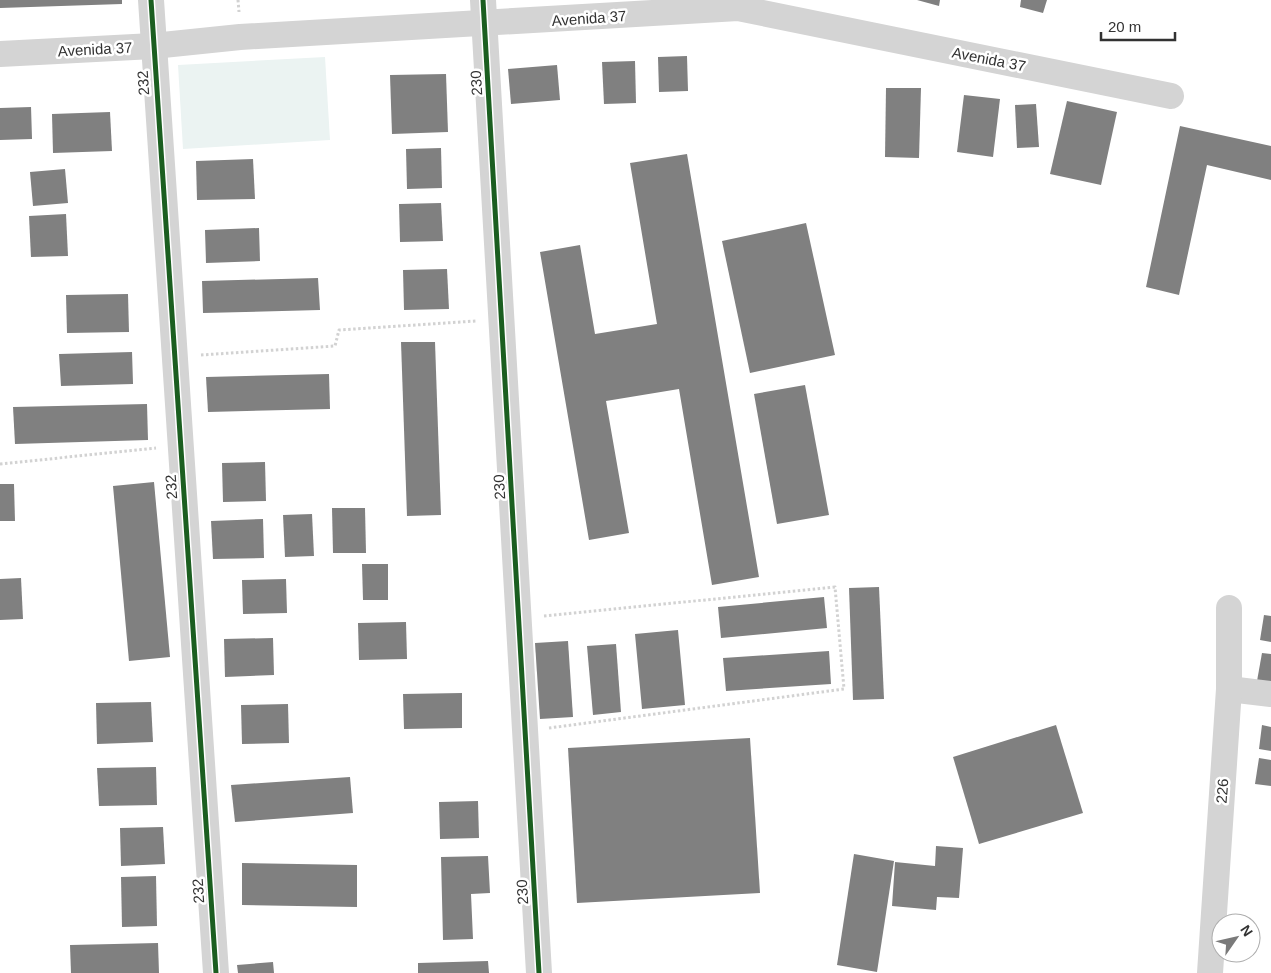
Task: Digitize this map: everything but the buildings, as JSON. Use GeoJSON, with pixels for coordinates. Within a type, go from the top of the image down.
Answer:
{"type":"FeatureCollection","features":[{"type":"Feature","properties":{"kind":"street","name":"232"},"geometry":{"type":"LineString","coordinates":[[151,0],[216,973]]}},
{"type":"Feature","properties":{"kind":"street","name":"Avenida 37"},"geometry":{"type":"LineString","coordinates":[[0,54],[153,46],[484,12],[738,8],[1171,96]]}},
{"type":"Feature","properties":{"kind":"street","name":"230"},"geometry":{"type":"LineString","coordinates":[[484,12],[539,973]]}},
{"type":"Feature","properties":{"kind":"street","name":"226"},"geometry":{"type":"LineString","coordinates":[[1210,973],[1229,689],[1229,608]]}},
{"type":"Feature","properties":{"kind":"street"},"geometry":{"type":"LineString","coordinates":[[1229,689],[1271,694]]}},
{"type":"Feature","properties":{"kind":"path"},"geometry":{"type":"LineString","coordinates":[[175,356],[336,346],[339,330],[501,319]]}},
{"type":"Feature","properties":{"kind":"path"},"geometry":{"type":"LineString","coordinates":[[0,464],[181,445]]}},
{"type":"Feature","properties":{"kind":"path"},"geometry":{"type":"LineString","coordinates":[[519,619],[834,587],[844,689],[525,731]]}},
{"type":"Feature","properties":{"kind":"shaded area"},"geometry":{"type":"Polygon","coordinates":[[[325,57],[330,140],[183,149],[178,65],[325,57]]]}},
{"type":"Feature","properties":{"kind":"cycle path"},"geometry":{"type":"LineString","coordinates":[[151,0],[216,973]]}},
{"type":"Feature","properties":{"kind":"cycle path"},"geometry":{"type":"LineString","coordinates":[[483,0],[539,973]]}}]}
